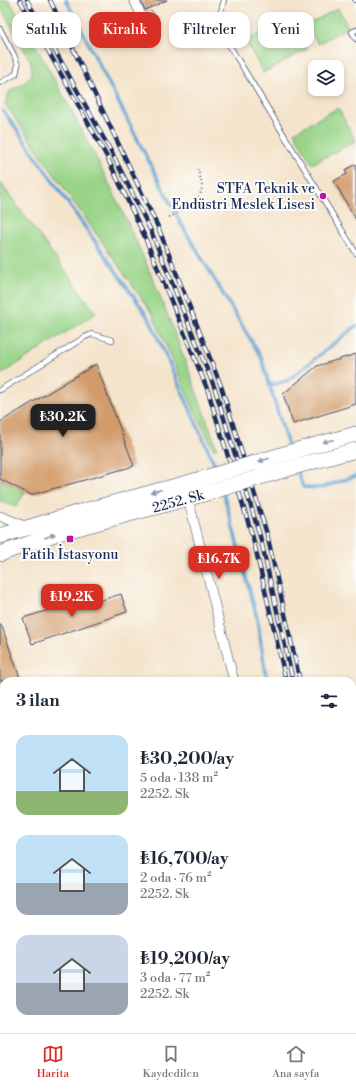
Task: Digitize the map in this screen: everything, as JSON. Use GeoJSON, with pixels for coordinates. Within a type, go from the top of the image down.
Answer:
{"type":"FeatureCollection","features":[{"type":"Feature","properties":{"kind":"main road","name":"2252. Sk"},"geometry":{"type":"LineString","coordinates":[[0,554],[55,534],[192,489],[301,449],[356,434]]}},
{"type":"Feature","properties":{"kind":"main road","name":"2252. Sk"},"geometry":{"type":"LineString","coordinates":[[0,536],[80,512],[304,464],[356,450]]}},
{"type":"Feature","properties":{"kind":"street"},"geometry":{"type":"LineString","coordinates":[[134,0],[140,12]]}},
{"type":"Feature","properties":{"kind":"street"},"geometry":{"type":"LineString","coordinates":[[192,489],[233,677]]}},
{"type":"Feature","properties":{"kind":"street"},"geometry":{"type":"LineString","coordinates":[[0,516],[28,528]]}},
{"type":"Feature","properties":{"kind":"lane"},"geometry":{"type":"LineString","coordinates":[[224,0],[220,16],[220,26],[224,35],[356,253]]}},
{"type":"Feature","properties":{"kind":"lane"},"geometry":{"type":"LineString","coordinates":[[0,29],[18,65],[16,74],[0,83]]}},
{"type":"Feature","properties":{"kind":"lane"},"geometry":{"type":"LineString","coordinates":[[356,30],[352,32],[356,39]]}},
{"type":"Feature","properties":{"kind":"lane"},"geometry":{"type":"LineString","coordinates":[[0,390],[84,336],[92,334],[112,340]]}},
{"type":"Feature","properties":{"kind":"path"},"geometry":{"type":"LineString","coordinates":[[169,217],[184,210],[194,203],[199,196],[202,187],[197,168]]}},
{"type":"Feature","properties":{"kind":"green space"},"geometry":{"type":"Polygon","coordinates":[[[0,0],[9,0],[16,12],[12,12],[12,28],[0,6],[0,0]]]}},
{"type":"Feature","properties":{"kind":"green space"},"geometry":{"type":"Polygon","coordinates":[[[338,8],[348,27],[318,44],[314,37],[314,21],[338,8]]]}},
{"type":"Feature","properties":{"kind":"green space"},"geometry":{"type":"Polygon","coordinates":[[[258,34],[258,48],[307,49],[263,73],[250,48],[250,39],[258,34]]]}},
{"type":"Feature","properties":{"kind":"green space"},"geometry":{"type":"Polygon","coordinates":[[[23,48],[37,48],[75,118],[121,208],[147,265],[188,369],[217,448],[214,450],[193,408],[153,315],[5,104],[10,91],[24,83],[32,75],[31,62],[23,48]]]}},
{"type":"Feature","properties":{"kind":"green space"},"geometry":{"type":"Polygon","coordinates":[[[338,108],[356,141],[312,164],[294,132],[338,108]]]}},
{"type":"Feature","properties":{"kind":"green space"},"geometry":{"type":"Polygon","coordinates":[[[0,182],[96,313],[0,375],[0,182]]]}},
{"type":"Feature","properties":{"kind":"green space"},"geometry":{"type":"Polygon","coordinates":[[[0,479],[25,492],[16,507],[0,501],[0,479]]]}},
{"type":"Feature","properties":{"kind":"building"},"geometry":{"type":"Polygon","coordinates":[[[141,0],[167,0],[145,10],[141,0]]]}},
{"type":"Feature","properties":{"kind":"building"},"geometry":{"type":"Polygon","coordinates":[[[356,164],[356,220],[334,181],[347,174],[345,170],[356,164]]]}},
{"type":"Feature","properties":{"kind":"building"},"geometry":{"type":"Polygon","coordinates":[[[356,354],[356,404],[293,424],[283,394],[317,366],[356,354]]]}},
{"type":"Feature","properties":{"kind":"building"},"geometry":{"type":"Polygon","coordinates":[[[96,364],[134,466],[31,495],[0,479],[0,422],[96,364]]]}},
{"type":"Feature","properties":{"kind":"building"},"geometry":{"type":"Polygon","coordinates":[[[121,594],[127,612],[32,644],[23,618],[68,604],[70,610],[121,594]]]}},
{"type":"Feature","properties":{"kind":"building"},"geometry":{"type":"Polygon","coordinates":[[[0,624],[1,624],[20,677],[0,677],[0,624]]]}},
{"type":"Feature","properties":{"kind":"waterway"},"geometry":{"type":"LineString","coordinates":[[66,0],[180,222],[261,357],[289,449]]}},
{"type":"Feature","properties":{"kind":"waterway"},"geometry":{"type":"LineString","coordinates":[[3,111],[150,320],[217,470]]}},
{"type":"Feature","properties":{"kind":"waterway"},"geometry":{"type":"LineString","coordinates":[[270,385],[287,381],[356,326]]}},
{"type":"Feature","properties":{"kind":"waterway"},"geometry":{"type":"LineString","coordinates":[[297,470],[303,487],[320,488],[356,476]]}},
{"type":"Feature","properties":{"kind":"waterway"},"geometry":{"type":"LineString","coordinates":[[223,491],[257,618],[266,677]]}},
{"type":"Feature","properties":{"kind":"railway"},"geometry":{"type":"LineString","coordinates":[[20,0],[107,157],[144,235],[208,391],[253,538],[285,677]]}},
{"type":"Feature","properties":{"kind":"railway"},"geometry":{"type":"LineString","coordinates":[[27,0],[113,155],[151,231],[215,389],[260,536],[292,677]]}},
{"type":"Feature","properties":{"kind":"railway"},"geometry":{"type":"LineString","coordinates":[[50,0],[158,227],[221,386],[267,534],[299,677]]}},
{"type":"Feature","properties":{"kind":"place","name":"STFA Teknik ve Endüstri Meslek Lisesi"},"geometry":{"type":"Point","coordinates":[323,196]}},
{"type":"Feature","properties":{"kind":"place","name":"Fatih İstasyonu"},"geometry":{"type":"Point","coordinates":[70,539]}}]}
